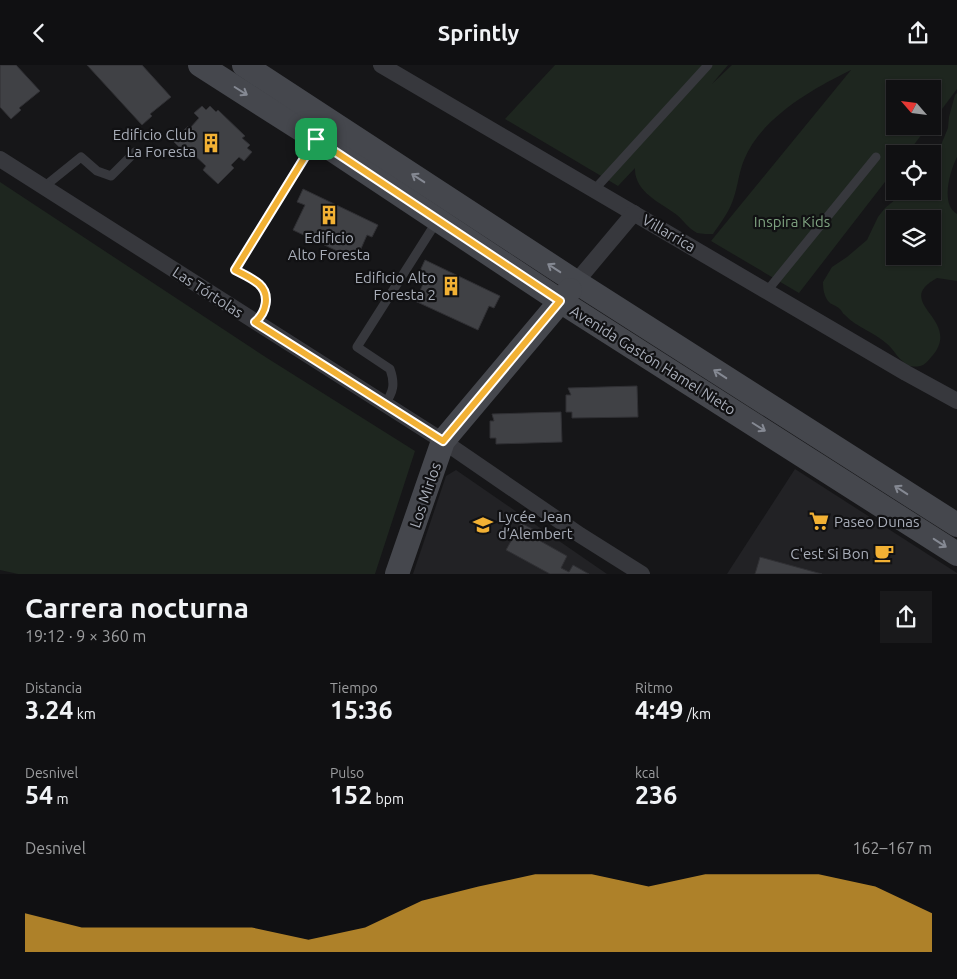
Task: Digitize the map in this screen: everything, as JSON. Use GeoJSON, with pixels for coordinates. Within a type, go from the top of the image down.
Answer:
{"type":"FeatureCollection","features":[{"type":"Feature","properties":{"kind":"main road","name":"Avenida Gastón Hamel Nieto"},"geometry":{"type":"LineString","coordinates":[[200,65],[316,139],[560,301],[957,554]]}},
{"type":"Feature","properties":{"kind":"main road","name":"Avenida Gastón Hamel Nieto"},"geometry":{"type":"LineString","coordinates":[[244,65],[576,282],[957,525]]}},
{"type":"Feature","properties":{"kind":"main road","name":"Los Mirlos"},"geometry":{"type":"LineString","coordinates":[[397,574],[443,441],[576,282]]}},
{"type":"Feature","properties":{"kind":"street","name":"Villarrica"},"geometry":{"type":"LineString","coordinates":[[381,65],[906,373],[957,401]]}},
{"type":"Feature","properties":{"kind":"street","name":"Las Tórtolas"},"geometry":{"type":"LineString","coordinates":[[0,159],[443,441],[580,535],[642,574]]}},
{"type":"Feature","properties":{"kind":"street","name":"Los Mirlos"},"geometry":{"type":"LineString","coordinates":[[576,282],[634,213]]}},
{"type":"Feature","properties":{"kind":"lane"},"geometry":{"type":"LineString","coordinates":[[594,189],[708,65]]}},
{"type":"Feature","properties":{"kind":"lane"},"geometry":{"type":"LineString","coordinates":[[255,322],[265,310],[265,295],[259,284],[235,270],[316,139]]}},
{"type":"Feature","properties":{"kind":"lane"},"geometry":{"type":"LineString","coordinates":[[45,186],[81,157],[96,171],[111,176],[135,152]]}},
{"type":"Feature","properties":{"kind":"lane"},"geometry":{"type":"LineString","coordinates":[[767,291],[876,157]]}},
{"type":"Feature","properties":{"kind":"lane"},"geometry":{"type":"LineString","coordinates":[[384,404],[394,384],[390,369],[357,347],[438,219]]}},
{"type":"Feature","properties":{"kind":"shaded area","name":"Paseo Dunas"},"geometry":{"type":"Polygon","coordinates":[[[795,469],[957,573],[957,574],[727,574],[795,469]]]}},
{"type":"Feature","properties":{"kind":"shaded area","name":"Lycée Jean d’Alembert"},"geometry":{"type":"Polygon","coordinates":[[[456,470],[607,574],[413,574],[446,476],[456,470]]]}},
{"type":"Feature","properties":{"kind":"green space","name":"Inspira Kids"},"geometry":{"type":"Polygon","coordinates":[[[555,65],[728,65],[712,84],[732,65],[957,65],[957,89],[941,110],[941,80],[886,80],[886,135],[921,135],[914,145],[886,145],[886,181],[799,293],[711,241],[851,70],[820,86],[789,106],[762,131],[744,160],[730,207],[713,234],[697,233],[677,215],[650,196],[639,184],[635,168],[618,186],[505,119],[555,65]]]}},
{"type":"Feature","properties":{"kind":"green space"},"geometry":{"type":"Polygon","coordinates":[[[957,93],[957,157],[949,179],[948,195],[949,203],[957,214],[957,281],[937,278],[925,287],[921,295],[923,303],[939,329],[940,339],[936,351],[927,362],[921,366],[911,366],[901,360],[889,345],[854,323],[829,302],[825,294],[823,282],[832,267],[867,240],[878,217],[895,200],[941,200],[941,145],[948,128],[949,117],[957,93]]]}},
{"type":"Feature","properties":{"kind":"green space"},"geometry":{"type":"Polygon","coordinates":[[[0,182],[267,358],[415,451],[375,574],[18,574],[0,570],[0,182]]]}},
{"type":"Feature","properties":{"kind":"building"},"geometry":{"type":"Polygon","coordinates":[[[0,65],[16,65],[40,91],[19,108],[21,110],[11,119],[0,107],[0,65]]]}},
{"type":"Feature","properties":{"kind":"building"},"geometry":{"type":"Polygon","coordinates":[[[87,65],[142,65],[171,97],[150,114],[152,116],[142,125],[87,65]]]}},
{"type":"Feature","properties":{"kind":"building","name":"Edificio Club La Foresta"},"geometry":{"type":"Polygon","coordinates":[[[202,106],[206,110],[210,106],[216,112],[218,110],[245,136],[242,138],[250,145],[247,148],[252,152],[244,161],[239,157],[231,165],[234,168],[218,184],[203,170],[206,166],[189,150],[186,154],[173,141],[188,126],[190,128],[199,118],[194,113],[202,106]]]}},
{"type":"Feature","properties":{"kind":"building","name":"Edificio Alto Foresta"},"geometry":{"type":"Polygon","coordinates":[[[303,189],[378,225],[372,237],[367,235],[356,260],[293,230],[305,205],[297,202],[303,189]]]}},
{"type":"Feature","properties":{"kind":"building","name":"Edificio Alto Foresta 2"},"geometry":{"type":"Polygon","coordinates":[[[425,260],[500,296],[494,308],[489,306],[478,330],[415,301],[427,276],[419,273],[425,260]]]}},
{"type":"Feature","properties":{"kind":"building"},"geometry":{"type":"Polygon","coordinates":[[[637,386],[638,417],[572,418],[572,412],[566,412],[566,395],[571,395],[568,388],[637,386]]]}},
{"type":"Feature","properties":{"kind":"building"},"geometry":{"type":"Polygon","coordinates":[[[561,412],[562,442],[496,444],[496,438],[490,438],[490,421],[494,421],[492,414],[561,412]]]}},
{"type":"Feature","properties":{"kind":"building"},"geometry":{"type":"Polygon","coordinates":[[[521,523],[538,532],[535,538],[567,556],[561,568],[569,572],[573,565],[589,574],[550,574],[506,550],[521,523]]]}},
{"type":"Feature","properties":{"kind":"building"},"geometry":{"type":"Polygon","coordinates":[[[760,557],[822,574],[755,574],[760,557]]]}},
{"type":"Feature","properties":{"kind":"place","name":"Edificio Club La Foresta"},"geometry":{"type":"Point","coordinates":[211,143]}},
{"type":"Feature","properties":{"kind":"place","name":"Edificio Alto Foresta"},"geometry":{"type":"Point","coordinates":[329,215]}},
{"type":"Feature","properties":{"kind":"place","name":"Edificio Alto Foresta 2"},"geometry":{"type":"Point","coordinates":[451,286]}},
{"type":"Feature","properties":{"kind":"place","name":"Paseo Dunas"},"geometry":{"type":"Point","coordinates":[819,521]}},
{"type":"Feature","properties":{"kind":"place","name":"Lycée Jean d’Alembert"},"geometry":{"type":"Point","coordinates":[483,525]}},
{"type":"Feature","properties":{"kind":"place","name":"C'est Si Bon"},"geometry":{"type":"Point","coordinates":[884,553]}},
{"type":"Feature","properties":{"kind":"route"},"geometry":{"type":"LineString","coordinates":[[316,139],[560,301],[443,441],[255,322],[265,310],[265,295],[259,284],[235,270],[316,139]]}}]}
